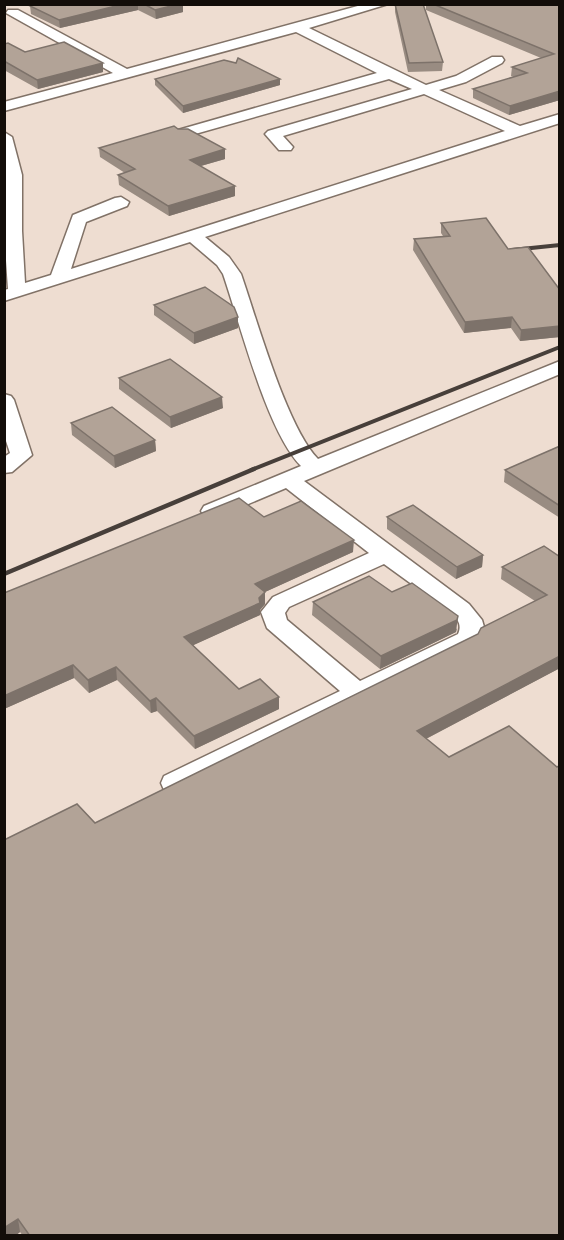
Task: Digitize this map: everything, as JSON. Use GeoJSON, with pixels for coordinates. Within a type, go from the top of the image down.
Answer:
{"type":"FeatureCollection","features":[{"type":"Feature","properties":{"kind":"lane"},"geometry":{"type":"LineString","coordinates":[[4,107],[382,4]]}},
{"type":"Feature","properties":{"kind":"lane"},"geometry":{"type":"LineString","coordinates":[[9,14],[31,9]]}},
{"type":"Feature","properties":{"kind":"lane"},"geometry":{"type":"LineString","coordinates":[[9,14],[126,74]]}},
{"type":"Feature","properties":{"kind":"lane"},"geometry":{"type":"LineString","coordinates":[[297,27],[390,74],[519,131]]}},
{"type":"Feature","properties":{"kind":"lane"},"geometry":{"type":"LineString","coordinates":[[285,147],[273,134],[461,79],[497,60]]}},
{"type":"Feature","properties":{"kind":"lane"},"geometry":{"type":"LineString","coordinates":[[183,133],[390,74]]}},
{"type":"Feature","properties":{"kind":"lane"},"geometry":{"type":"LineString","coordinates":[[4,122],[27,117]]}},
{"type":"Feature","properties":{"kind":"lane"},"geometry":{"type":"LineString","coordinates":[[5,137],[14,175],[9,232],[11,294],[560,118]]}},
{"type":"Feature","properties":{"kind":"lane"},"geometry":{"type":"LineString","coordinates":[[58,279],[79,219],[121,202]]}},
{"type":"Feature","properties":{"kind":"lane"},"geometry":{"type":"LineString","coordinates":[[193,236],[223,261],[232,274],[274,394],[297,451],[315,468]]}},
{"type":"Feature","properties":{"kind":"lane"},"geometry":{"type":"LineString","coordinates":[[195,518],[560,367]]}},
{"type":"Feature","properties":{"kind":"lane"},"geometry":{"type":"LineString","coordinates":[[4,400],[21,454],[4,467]]}},
{"type":"Feature","properties":{"kind":"lane"},"geometry":{"type":"LineString","coordinates":[[174,783],[467,639],[472,633],[473,625],[461,609],[288,479]]}},
{"type":"Feature","properties":{"kind":"lane"},"geometry":{"type":"LineString","coordinates":[[358,693],[276,623],[273,612],[281,602],[386,554]]}},
{"type":"Feature","properties":{"kind":"building"},"geometry":{"type":"Polygon","coordinates":[[[33,4],[124,4],[59,20],[30,6],[33,4]]]}},
{"type":"Feature","properties":{"kind":"building"},"geometry":{"type":"Polygon","coordinates":[[[144,4],[179,4],[155,10],[144,4]]]}},
{"type":"Feature","properties":{"kind":"building"},"geometry":{"type":"Polygon","coordinates":[[[395,4],[423,4],[443,62],[409,63],[395,4]]]}},
{"type":"Feature","properties":{"kind":"building"},"geometry":{"type":"Polygon","coordinates":[[[433,4],[560,4],[560,91],[510,106],[473,89],[527,73],[512,67],[554,54],[433,4]]]}},
{"type":"Feature","properties":{"kind":"building"},"geometry":{"type":"Polygon","coordinates":[[[64,42],[103,63],[37,80],[4,61],[4,44],[8,43],[25,52],[64,42]]]}},
{"type":"Feature","properties":{"kind":"building"},"geometry":{"type":"Polygon","coordinates":[[[238,58],[280,79],[183,106],[155,79],[224,60],[236,63],[238,58]]]}},
{"type":"Feature","properties":{"kind":"building"},"geometry":{"type":"Polygon","coordinates":[[[174,126],[178,129],[188,129],[225,149],[190,160],[235,186],[168,206],[118,175],[135,169],[99,148],[174,126]]]}},
{"type":"Feature","properties":{"kind":"building"},"geometry":{"type":"Polygon","coordinates":[[[486,218],[508,249],[528,247],[560,290],[560,326],[521,330],[512,317],[465,322],[414,239],[450,236],[441,223],[486,218]]]}},
{"type":"Feature","properties":{"kind":"building"},"geometry":{"type":"Polygon","coordinates":[[[205,287],[234,307],[238,317],[194,333],[154,305],[205,287]]]}},
{"type":"Feature","properties":{"kind":"building"},"geometry":{"type":"Polygon","coordinates":[[[170,359],[222,397],[170,417],[119,378],[170,359]]]}},
{"type":"Feature","properties":{"kind":"building"},"geometry":{"type":"Polygon","coordinates":[[[112,407],[155,440],[114,456],[71,423],[112,407]]]}},
{"type":"Feature","properties":{"kind":"building"},"geometry":{"type":"Polygon","coordinates":[[[560,446],[560,506],[505,470],[560,446]]]}},
{"type":"Feature","properties":{"kind":"building"},"geometry":{"type":"Polygon","coordinates":[[[239,498],[264,517],[301,501],[354,540],[255,584],[265,592],[259,598],[260,603],[184,637],[239,689],[260,679],[279,697],[194,736],[156,698],[150,701],[116,667],[88,680],[73,665],[4,696],[4,593],[239,498]]]}},
{"type":"Feature","properties":{"kind":"building"},"geometry":{"type":"Polygon","coordinates":[[[413,505],[483,555],[457,567],[387,517],[413,505]]]}},
{"type":"Feature","properties":{"kind":"building"},"geometry":{"type":"Polygon","coordinates":[[[544,546],[560,557],[560,656],[417,731],[449,757],[509,726],[557,767],[560,765],[560,1236],[30,1236],[18,1219],[4,1228],[4,840],[77,804],[95,823],[478,634],[481,628],[547,595],[502,567],[544,546]]]}},
{"type":"Feature","properties":{"kind":"building"},"geometry":{"type":"Polygon","coordinates":[[[369,576],[392,592],[412,583],[458,616],[457,620],[381,656],[313,602],[369,576]]]}},
{"type":"Feature","properties":{"kind":"railway"},"geometry":{"type":"LineString","coordinates":[[512,250],[560,245]]}},
{"type":"Feature","properties":{"kind":"railway"},"geometry":{"type":"LineString","coordinates":[[251,470],[560,347]]}},
{"type":"Feature","properties":{"kind":"railway"},"geometry":{"type":"LineString","coordinates":[[4,574],[254,469]]}}]}
